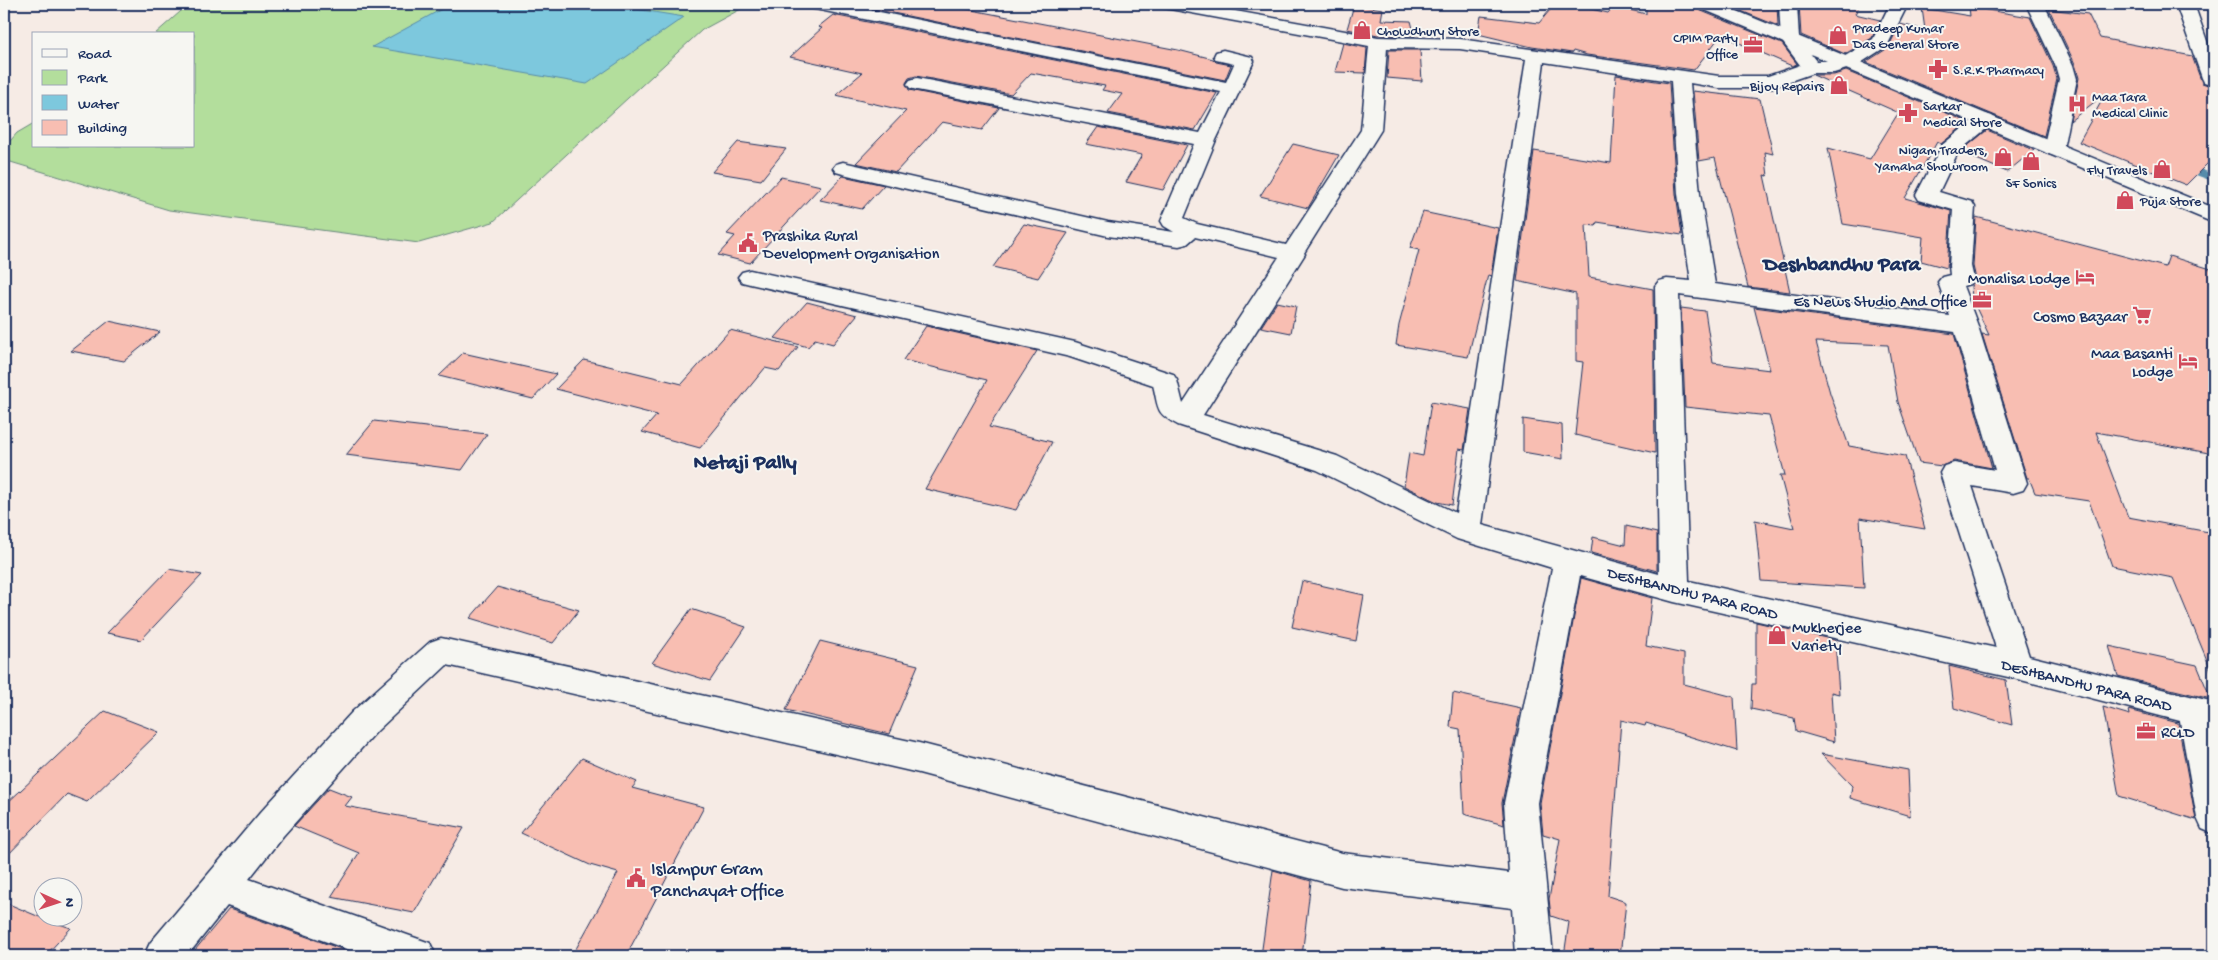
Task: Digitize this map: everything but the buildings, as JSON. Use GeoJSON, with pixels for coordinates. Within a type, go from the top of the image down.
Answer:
{"type":"FeatureCollection","features":[{"type":"Feature","properties":{"kind":"street"},"geometry":{"type":"LineString","coordinates":[[815,4],[1232,90]]}},
{"type":"Feature","properties":{"kind":"street"},"geometry":{"type":"LineString","coordinates":[[1170,4],[1378,42],[1460,44],[1720,82],[1770,82],[1811,68],[1834,66],[1849,62],[1881,42],[1899,4]]}},
{"type":"Feature","properties":{"kind":"street"},"geometry":{"type":"LineString","coordinates":[[1706,4],[1790,40],[1849,62],[2214,216]]}},
{"type":"Feature","properties":{"kind":"street"},"geometry":{"type":"LineString","coordinates":[[1788,4],[1790,40],[1811,68]]}},
{"type":"Feature","properties":{"kind":"street"},"geometry":{"type":"LineString","coordinates":[[2034,4],[2064,65],[2068,79],[2053,149]]}},
{"type":"Feature","properties":{"kind":"street"},"geometry":{"type":"LineString","coordinates":[[2185,4],[2210,78],[2214,79]]}},
{"type":"Feature","properties":{"kind":"street"},"geometry":{"type":"LineString","coordinates":[[750,277],[1075,350],[1164,380],[1172,411],[1188,419],[1371,130],[1378,42]]}},
{"type":"Feature","properties":{"kind":"street"},"geometry":{"type":"LineString","coordinates":[[1467,531],[1536,54]]}},
{"type":"Feature","properties":{"kind":"street"},"geometry":{"type":"LineString","coordinates":[[1223,56],[1245,61],[1206,140],[1172,221],[1190,229],[1255,243],[1294,254]]}},
{"type":"Feature","properties":{"kind":"street"},"geometry":{"type":"LineString","coordinates":[[1680,77],[1689,194],[1704,290]]}},
{"type":"Feature","properties":{"kind":"street"},"geometry":{"type":"LineString","coordinates":[[917,84],[1206,140]]}},
{"type":"Feature","properties":{"kind":"street"},"geometry":{"type":"LineString","coordinates":[[1985,120],[1949,149],[1927,195],[1964,207],[1960,266],[1962,279],[1950,282],[1966,326],[1988,407],[2013,483],[1954,473],[2017,666]]}},
{"type":"Feature","properties":{"kind":"street"},"geometry":{"type":"LineString","coordinates":[[843,168],[1108,229],[1179,239],[1190,229]]}},
{"type":"Feature","properties":{"kind":"street"},"geometry":{"type":"LineString","coordinates":[[1674,590],[1667,286],[1966,326]]}},
{"type":"Feature","properties":{"kind":"street","name":"DESHBANDHU PARA ROAD"},"geometry":{"type":"LineString","coordinates":[[1188,419],[1327,463],[1467,531],[1568,561],[1674,590],[2017,666],[2205,714]]}},
{"type":"Feature","properties":{"kind":"street"},"geometry":{"type":"LineString","coordinates":[[1534,956],[1521,803],[1568,561]]}},
{"type":"Feature","properties":{"kind":"street"},"geometry":{"type":"LineString","coordinates":[[163,956],[271,825],[365,721],[441,651],[920,758],[1342,870],[1530,893]]}},
{"type":"Feature","properties":{"kind":"street"},"geometry":{"type":"LineString","coordinates":[[2205,714],[2214,818]]}},
{"type":"Feature","properties":{"kind":"street"},"geometry":{"type":"LineString","coordinates":[[228,889],[417,956]]}},
{"type":"Feature","properties":{"kind":"green space"},"geometry":{"type":"Polygon","coordinates":[[[189,4],[750,4],[702,30],[493,222],[419,243],[169,210],[4,160],[4,148],[17,133],[32,124],[32,148],[195,148],[195,32],[157,32],[189,4]]]}},
{"type":"Feature","properties":{"kind":"water"},"geometry":{"type":"Polygon","coordinates":[[[451,4],[605,4],[684,17],[587,84],[372,47],[451,4]]]}},
{"type":"Feature","properties":{"kind":"waterway"},"geometry":{"type":"LineString","coordinates":[[2187,168],[2214,178]]}},
{"type":"Feature","properties":{"kind":"place","name":"Chowdhury Store"},"geometry":{"type":"Point","coordinates":[1362,30]}},
{"type":"Feature","properties":{"kind":"place","name":"Pradeep Kumar Das General Store"},"geometry":{"type":"Point","coordinates":[1838,35]}},
{"type":"Feature","properties":{"kind":"place","name":"CPIM Party Office"},"geometry":{"type":"Point","coordinates":[1753,45]}},
{"type":"Feature","properties":{"kind":"place","name":"S.R.K Pharmacy"},"geometry":{"type":"Point","coordinates":[1938,69]}},
{"type":"Feature","properties":{"kind":"place","name":"Bijoy Repairs"},"geometry":{"type":"Point","coordinates":[1839,85]}},
{"type":"Feature","properties":{"kind":"place","name":"Maa Tara Medical Clinic"},"geometry":{"type":"Point","coordinates":[2077,104]}},
{"type":"Feature","properties":{"kind":"place","name":"Sarkar Medical Store"},"geometry":{"type":"Point","coordinates":[1908,113]}},
{"type":"Feature","properties":{"kind":"place","name":"Nigam Traders, Yamaha Showroom"},"geometry":{"type":"Point","coordinates":[2003,157]}},
{"type":"Feature","properties":{"kind":"place","name":"SF Sonics"},"geometry":{"type":"Point","coordinates":[2031,161]}},
{"type":"Feature","properties":{"kind":"place","name":"Fly Travels"},"geometry":{"type":"Point","coordinates":[2162,169]}},
{"type":"Feature","properties":{"kind":"place","name":"Puja Store"},"geometry":{"type":"Point","coordinates":[2125,200]}},
{"type":"Feature","properties":{"kind":"place","name":"Prashika Rural Development Organisation"},"geometry":{"type":"Point","coordinates":[748,243]}},
{"type":"Feature","properties":{"kind":"place","name":"Monalisa Lodge"},"geometry":{"type":"Point","coordinates":[2085,277]}},
{"type":"Feature","properties":{"kind":"place","name":"Es News Studio And Office"},"geometry":{"type":"Point","coordinates":[1982,300]}},
{"type":"Feature","properties":{"kind":"place","name":"Cosmo Bazaar"},"geometry":{"type":"Point","coordinates":[2142,315]}},
{"type":"Feature","properties":{"kind":"place","name":"Maa Basanti Lodge"},"geometry":{"type":"Point","coordinates":[2188,361]}},
{"type":"Feature","properties":{"kind":"place","name":"Mukherjee Variety"},"geometry":{"type":"Point","coordinates":[1777,635]}},
{"type":"Feature","properties":{"kind":"place","name":"RCLD"},"geometry":{"type":"Point","coordinates":[2146,731]}},
{"type":"Feature","properties":{"kind":"place","name":"Islampur Gram Panchayat Office"},"geometry":{"type":"Point","coordinates":[636,878]}},
{"type":"Feature","properties":{"kind":"district","name":"Deshbandhu Para"},"geometry":{"type":"Point","coordinates":[1842,263]}},
{"type":"Feature","properties":{"kind":"district","name":"Netaji Pally"},"geometry":{"type":"Point","coordinates":[745,461]}}]}
